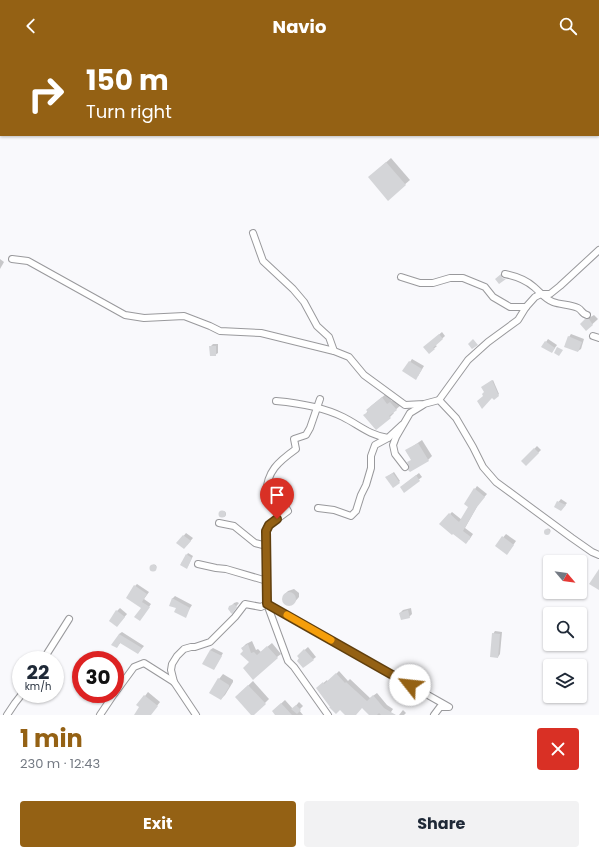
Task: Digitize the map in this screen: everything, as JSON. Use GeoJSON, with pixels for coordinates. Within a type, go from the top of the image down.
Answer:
{"type":"FeatureCollection","features":[{"type":"Feature","properties":{"kind":"street"},"geometry":{"type":"LineString","coordinates":[[253,233],[262,261],[293,288],[304,302],[317,326],[329,337],[334,351]]}},
{"type":"Feature","properties":{"kind":"street"},"geometry":{"type":"LineString","coordinates":[[12,259],[28,261],[125,315],[144,318],[184,316],[220,331],[261,333],[334,351],[349,357],[364,375],[405,405],[424,404],[439,400],[468,360],[488,342],[518,320],[526,307],[535,297],[541,294],[550,294],[599,250]]}},
{"type":"Feature","properties":{"kind":"street"},"geometry":{"type":"LineString","coordinates":[[506,274],[516,277],[533,286],[541,294],[553,302],[570,305],[587,315]]}},
{"type":"Feature","properties":{"kind":"street"},"geometry":{"type":"LineString","coordinates":[[401,277],[420,283],[433,283],[450,278],[463,278],[485,287],[493,297],[510,308],[526,307]]}},
{"type":"Feature","properties":{"kind":"street"},"geometry":{"type":"LineString","coordinates":[[320,399],[306,435],[294,439],[296,449],[278,464],[268,480],[266,494],[285,506],[288,511],[269,525],[266,531],[267,604],[288,661],[294,667],[328,715]]}},
{"type":"Feature","properties":{"kind":"street"},"geometry":{"type":"LineString","coordinates":[[439,400],[456,418],[483,467],[496,482],[572,538],[599,555]]}},
{"type":"Feature","properties":{"kind":"street"},"geometry":{"type":"LineString","coordinates":[[276,401],[290,402],[316,408],[342,417],[377,437],[388,438]]}},
{"type":"Feature","properties":{"kind":"street"},"geometry":{"type":"LineString","coordinates":[[405,467],[395,454],[393,445],[402,425],[410,413],[424,404]]}},
{"type":"Feature","properties":{"kind":"street"},"geometry":{"type":"LineString","coordinates":[[318,508],[334,510],[351,516],[356,511],[371,468],[371,456],[375,445],[388,438],[402,425]]}},
{"type":"Feature","properties":{"kind":"street"},"geometry":{"type":"LineString","coordinates":[[219,523],[234,526],[255,543],[267,546]]}},
{"type":"Feature","properties":{"kind":"street"},"geometry":{"type":"LineString","coordinates":[[198,564],[226,569],[267,581]]}},
{"type":"Feature","properties":{"kind":"street"},"geometry":{"type":"LineString","coordinates":[[196,715],[174,682],[171,670],[172,664],[184,649],[210,642],[235,617],[245,604],[261,607],[267,604]]}},
{"type":"Feature","properties":{"kind":"street"},"geometry":{"type":"LineString","coordinates":[[267,604],[449,707],[440,707],[434,715]]}},
{"type":"Feature","properties":{"kind":"street"},"geometry":{"type":"LineString","coordinates":[[48,651],[68,619]]}},
{"type":"Feature","properties":{"kind":"street"},"geometry":{"type":"LineString","coordinates":[[124,681],[134,668],[144,663],[174,682]]}},
{"type":"Feature","properties":{"kind":"street"},"geometry":{"type":"LineString","coordinates":[[7,715],[13,703]]}},
{"type":"Feature","properties":{"kind":"street"},"geometry":{"type":"LineString","coordinates":[[100,715],[108,703]]}},
{"type":"Feature","properties":{"kind":"building"},"geometry":{"type":"Polygon","coordinates":[[[386,162],[406,185],[388,201],[368,177],[386,162]]]}},
{"type":"Feature","properties":{"kind":"building"},"geometry":{"type":"Polygon","coordinates":[[[501,274],[502,278],[506,279],[499,284],[495,279],[501,274]]]}},
{"type":"Feature","properties":{"kind":"building"},"geometry":{"type":"Polygon","coordinates":[[[585,319],[589,319],[593,325],[586,331],[580,324],[585,319]]]}},
{"type":"Feature","properties":{"kind":"building"},"geometry":{"type":"Polygon","coordinates":[[[439,334],[443,339],[429,354],[423,347],[439,334]]]}},
{"type":"Feature","properties":{"kind":"building"},"geometry":{"type":"Polygon","coordinates":[[[568,336],[582,342],[578,352],[564,347],[568,336]]]}},
{"type":"Feature","properties":{"kind":"building"},"geometry":{"type":"Polygon","coordinates":[[[473,339],[478,345],[472,349],[468,344],[473,339]]]}},
{"type":"Feature","properties":{"kind":"building"},"geometry":{"type":"Polygon","coordinates":[[[545,341],[555,348],[552,353],[541,347],[545,341]]]}},
{"type":"Feature","properties":{"kind":"building"},"geometry":{"type":"Polygon","coordinates":[[[209,346],[216,346],[216,356],[210,356],[209,346]]]}},
{"type":"Feature","properties":{"kind":"building"},"geometry":{"type":"Polygon","coordinates":[[[557,347],[563,350],[559,356],[554,353],[557,347]]]}},
{"type":"Feature","properties":{"kind":"building"},"geometry":{"type":"Polygon","coordinates":[[[409,361],[422,369],[416,380],[402,371],[409,361]]]}},
{"type":"Feature","properties":{"kind":"building"},"geometry":{"type":"Polygon","coordinates":[[[492,380],[499,396],[494,400],[492,398],[482,409],[477,401],[483,396],[482,394],[484,392],[481,387],[492,380]]]}},
{"type":"Feature","properties":{"kind":"building"},"geometry":{"type":"Polygon","coordinates":[[[382,397],[387,404],[390,402],[397,410],[389,416],[391,418],[376,430],[363,415],[368,412],[366,410],[382,397]]]}},
{"type":"Feature","properties":{"kind":"building"},"geometry":{"type":"Polygon","coordinates":[[[418,443],[429,461],[410,472],[408,470],[409,466],[407,462],[411,460],[405,450],[418,443]]]}},
{"type":"Feature","properties":{"kind":"building"},"geometry":{"type":"Polygon","coordinates":[[[534,448],[539,453],[526,466],[521,461],[534,448]]]}},
{"type":"Feature","properties":{"kind":"building"},"geometry":{"type":"Polygon","coordinates":[[[393,473],[400,483],[393,488],[385,477],[393,473]]]}},
{"type":"Feature","properties":{"kind":"building"},"geometry":{"type":"Polygon","coordinates":[[[416,475],[420,481],[404,493],[400,487],[416,475]]]}},
{"type":"Feature","properties":{"kind":"building"},"geometry":{"type":"Polygon","coordinates":[[[474,488],[485,497],[477,507],[463,531],[471,537],[466,544],[439,524],[449,513],[459,522],[468,507],[464,504],[474,488]]]}},
{"type":"Feature","properties":{"kind":"building"},"geometry":{"type":"Polygon","coordinates":[[[557,501],[566,505],[561,511],[554,507],[557,501]]]}},
{"type":"Feature","properties":{"kind":"building"},"geometry":{"type":"Polygon","coordinates":[[[222,510],[225,511],[225,517],[222,518],[219,517],[218,514],[219,511],[222,510]]]}},
{"type":"Feature","properties":{"kind":"building"},"geometry":{"type":"Polygon","coordinates":[[[547,529],[550,532],[547,535],[544,532],[547,529]]]}},
{"type":"Feature","properties":{"kind":"building"},"geometry":{"type":"Polygon","coordinates":[[[183,535],[191,541],[184,549],[176,543],[183,535]]]}},
{"type":"Feature","properties":{"kind":"building"},"geometry":{"type":"Polygon","coordinates":[[[502,536],[514,545],[507,555],[495,546],[502,536]]]}},
{"type":"Feature","properties":{"kind":"building"},"geometry":{"type":"Polygon","coordinates":[[[186,554],[192,558],[187,569],[180,565],[186,554]]]}},
{"type":"Feature","properties":{"kind":"building"},"geometry":{"type":"Polygon","coordinates":[[[153,565],[156,568],[153,571],[150,568],[153,565]]]}},
{"type":"Feature","properties":{"kind":"building"},"geometry":{"type":"Polygon","coordinates":[[[599,569],[599,590],[589,584],[599,569]]]}},
{"type":"Feature","properties":{"kind":"building"},"geometry":{"type":"Polygon","coordinates":[[[134,585],[147,594],[142,602],[150,607],[140,621],[134,617],[141,608],[126,598],[134,585]]]}},
{"type":"Feature","properties":{"kind":"building"},"geometry":{"type":"Polygon","coordinates":[[[286,592],[292,592],[296,596],[296,602],[292,606],[286,606],[282,602],[282,596],[286,592]]]}},
{"type":"Feature","properties":{"kind":"building"},"geometry":{"type":"Polygon","coordinates":[[[172,598],[190,608],[186,618],[174,612],[176,608],[169,606],[172,598]]]}},
{"type":"Feature","properties":{"kind":"building"},"geometry":{"type":"Polygon","coordinates":[[[234,604],[237,607],[232,614],[228,609],[229,606],[234,604]]]}},
{"type":"Feature","properties":{"kind":"building"},"geometry":{"type":"Polygon","coordinates":[[[116,610],[125,617],[117,627],[109,621],[116,610]]]}},
{"type":"Feature","properties":{"kind":"building"},"geometry":{"type":"Polygon","coordinates":[[[408,610],[410,618],[401,620],[399,613],[408,610]]]}},
{"type":"Feature","properties":{"kind":"building"},"geometry":{"type":"Polygon","coordinates":[[[492,633],[500,634],[498,658],[490,657],[492,633]]]}},
{"type":"Feature","properties":{"kind":"building"},"geometry":{"type":"Polygon","coordinates":[[[119,634],[142,648],[138,654],[120,643],[117,648],[111,645],[119,634]]]}},
{"type":"Feature","properties":{"kind":"building"},"geometry":{"type":"Polygon","coordinates":[[[248,644],[251,653],[254,652],[257,655],[267,646],[278,658],[253,680],[243,668],[249,662],[240,654],[243,651],[241,648],[248,644]]]}},
{"type":"Feature","properties":{"kind":"building"},"geometry":{"type":"Polygon","coordinates":[[[304,649],[314,660],[303,668],[297,661],[299,658],[297,656],[304,649]]]}},
{"type":"Feature","properties":{"kind":"building"},"geometry":{"type":"Polygon","coordinates":[[[210,650],[222,656],[214,670],[202,664],[210,650]]]}},
{"type":"Feature","properties":{"kind":"building"},"geometry":{"type":"Polygon","coordinates":[[[336,673],[345,683],[346,682],[367,701],[373,695],[384,708],[396,715],[381,715],[379,713],[377,715],[369,715],[362,708],[356,715],[345,715],[340,710],[336,714],[329,707],[316,688],[323,682],[324,684],[336,673]]]}},
{"type":"Feature","properties":{"kind":"building"},"geometry":{"type":"Polygon","coordinates":[[[218,678],[229,685],[221,700],[209,693],[218,678]]]}},
{"type":"Feature","properties":{"kind":"building"},"geometry":{"type":"Polygon","coordinates":[[[248,685],[266,704],[254,715],[251,715],[235,697],[248,685]]]}},
{"type":"Feature","properties":{"kind":"building"},"geometry":{"type":"Polygon","coordinates":[[[144,695],[158,706],[151,715],[134,715],[139,707],[136,705],[144,695]]]}},
{"type":"Feature","properties":{"kind":"building"},"geometry":{"type":"Polygon","coordinates":[[[281,703],[292,715],[275,715],[272,711],[281,703]]]}},
{"type":"Feature","properties":{"kind":"building"},"geometry":{"type":"Polygon","coordinates":[[[296,705],[301,710],[297,714],[291,709],[296,705]]]}},
{"type":"Feature","properties":{"kind":"slow traffic"},"geometry":{"type":"LineString","coordinates":[[287,615],[331,640]]}},
{"type":"Feature","properties":{"kind":"route"},"geometry":{"type":"LineString","coordinates":[[277,519],[269,525],[266,531],[267,604],[410,685]]}}]}
